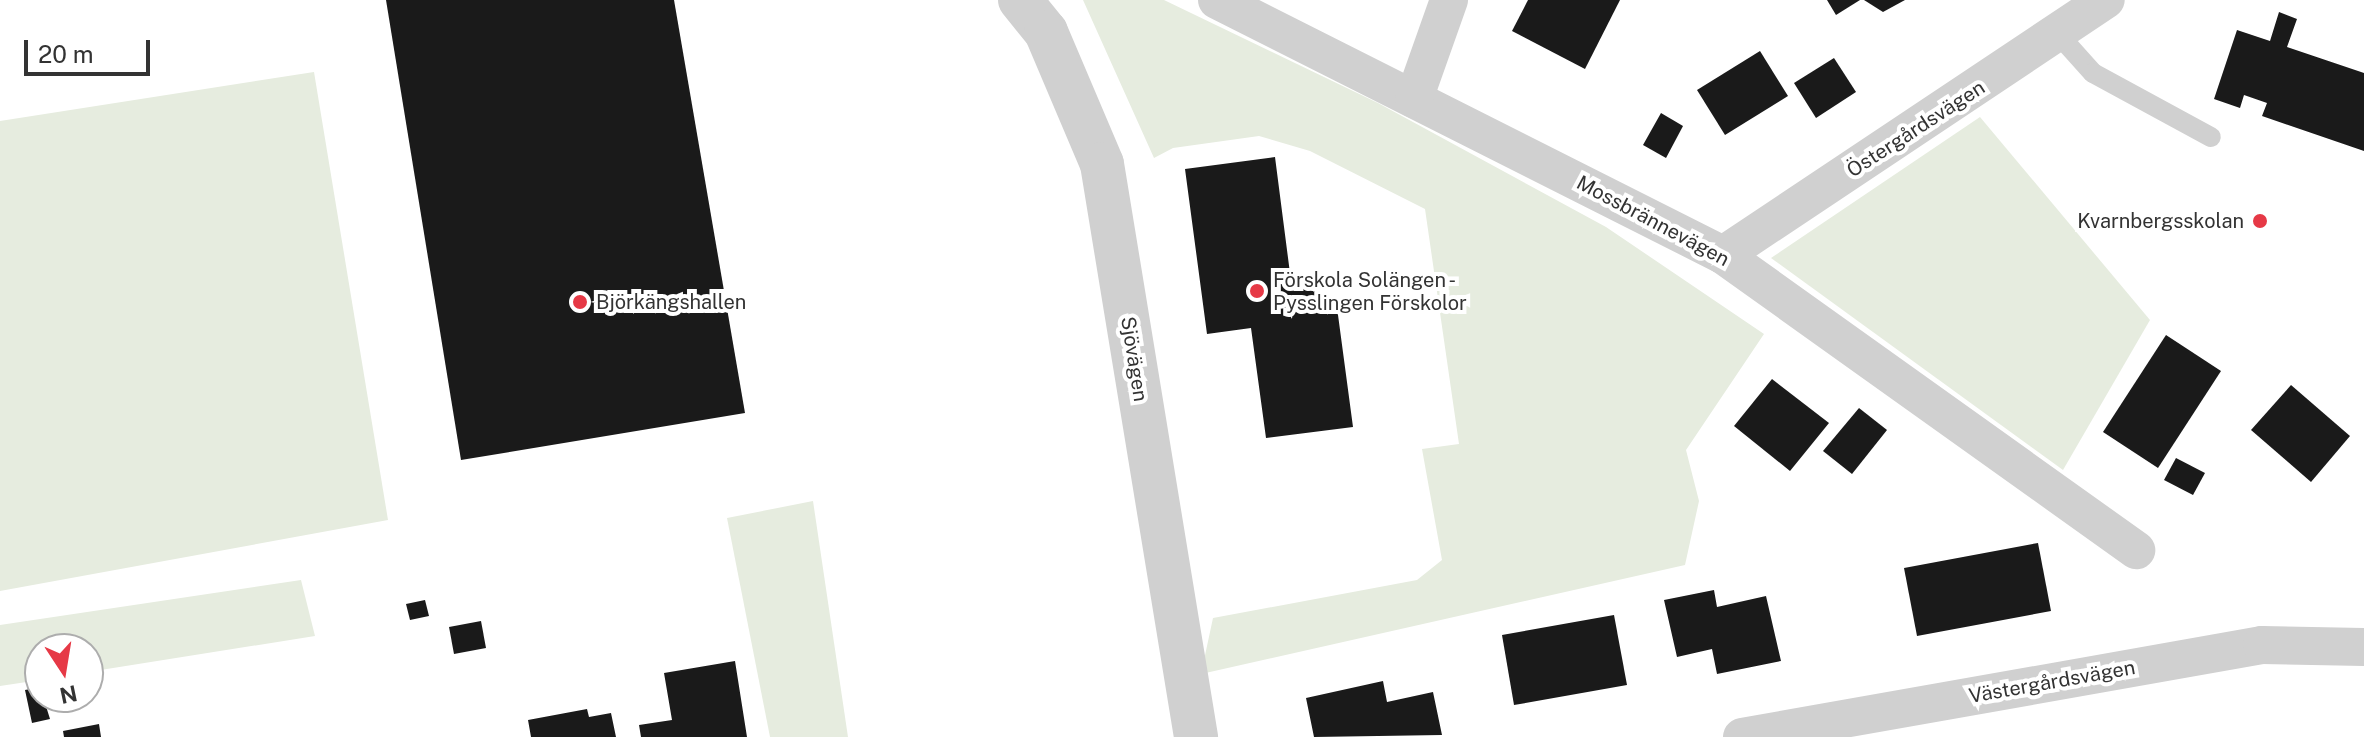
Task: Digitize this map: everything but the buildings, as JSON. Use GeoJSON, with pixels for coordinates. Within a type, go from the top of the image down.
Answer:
{"type":"FeatureCollection","features":[{"type":"Feature","properties":{"kind":"street","name":"Sjövägen"},"geometry":{"type":"LineString","coordinates":[[1020,0],[1046,32],[1102,164],[1196,737]]}},
{"type":"Feature","properties":{"kind":"street","name":"Mossbrännevägen"},"geometry":{"type":"LineString","coordinates":[[1217,0],[1723,255],[2136,550]]}},
{"type":"Feature","properties":{"kind":"street"},"geometry":{"type":"LineString","coordinates":[[1414,99],[1449,0]]}},
{"type":"Feature","properties":{"kind":"street","name":"Östergårdsvägen"},"geometry":{"type":"LineString","coordinates":[[1723,255],[2106,0]]}},
{"type":"Feature","properties":{"kind":"street","name":"Västergårdsvägen"},"geometry":{"type":"LineString","coordinates":[[1742,737],[2262,645],[2364,647]]}},
{"type":"Feature","properties":{"kind":"lane"},"geometry":{"type":"LineString","coordinates":[[2058,34],[2093,73],[2211,137]]}},
{"type":"Feature","properties":{"kind":"shaded area"},"geometry":{"type":"Polygon","coordinates":[[[1083,0],[1164,0],[1378,103],[1606,227],[1764,334],[1686,450],[1699,501],[1685,565],[1201,674],[1213,618],[1417,580],[1442,560],[1422,449],[1459,444],[1425,209],[1310,151],[1259,136],[1173,148],[1154,158],[1083,0]]]}},
{"type":"Feature","properties":{"kind":"shaded area"},"geometry":{"type":"Polygon","coordinates":[[[314,72],[388,520],[0,591],[0,121],[314,72]]]}},
{"type":"Feature","properties":{"kind":"shaded area"},"geometry":{"type":"Polygon","coordinates":[[[1980,117],[2150,320],[2063,470],[1771,258],[1980,117]]]}},
{"type":"Feature","properties":{"kind":"shaded area"},"geometry":{"type":"Polygon","coordinates":[[[813,501],[848,737],[770,737],[727,518],[813,501]]]}},
{"type":"Feature","properties":{"kind":"shaded area"},"geometry":{"type":"Polygon","coordinates":[[[301,580],[315,636],[104,669],[104,633],[24,633],[24,682],[0,686],[0,625],[301,580]]]}},
{"type":"Feature","properties":{"kind":"place","name":"Kvarnbergsskolan"},"geometry":{"type":"Point","coordinates":[2260,221]}},
{"type":"Feature","properties":{"kind":"place","name":"Förskola Solängen - Pysslingen Förskolor"},"geometry":{"type":"Point","coordinates":[1257,291]}},
{"type":"Feature","properties":{"kind":"place","name":"Björkängshallen"},"geometry":{"type":"Point","coordinates":[580,302]}}]}
